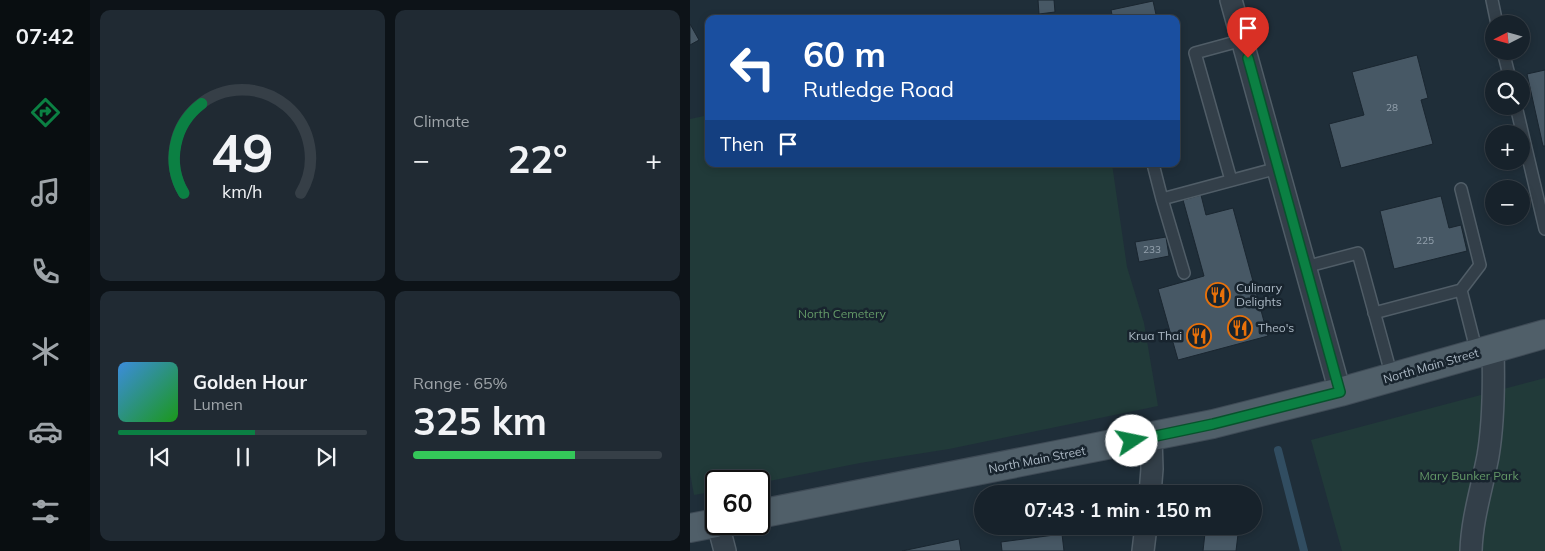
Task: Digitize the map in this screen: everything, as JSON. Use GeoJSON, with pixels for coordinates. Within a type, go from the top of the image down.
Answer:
{"type":"FeatureCollection","features":[{"type":"Feature","properties":{"kind":"main road","name":"North Main Street"},"geometry":{"type":"LineString","coordinates":[[770,512],[1213,424],[1340,392],[1545,334]]}},
{"type":"Feature","properties":{"kind":"main road"},"geometry":{"type":"LineString","coordinates":[[690,528],[705,525]]}},
{"type":"Feature","properties":{"kind":"street"},"geometry":{"type":"LineString","coordinates":[[1231,0],[1340,392]]}},
{"type":"Feature","properties":{"kind":"street"},"geometry":{"type":"LineString","coordinates":[[1471,551],[1474,521],[1491,434],[1494,387],[1485,351]]}},
{"type":"Feature","properties":{"kind":"street"},"geometry":{"type":"LineString","coordinates":[[1151,437],[1151,485]]}},
{"type":"Feature","properties":{"kind":"street"},"geometry":{"type":"LineString","coordinates":[[720,535],[725,551]]}},
{"type":"Feature","properties":{"kind":"street"},"geometry":{"type":"LineString","coordinates":[[1143,551],[1145,535]]}},
{"type":"Feature","properties":{"kind":"lane"},"geometry":{"type":"LineString","coordinates":[[1492,0],[1495,15]]}},
{"type":"Feature","properties":{"kind":"lane"},"geometry":{"type":"LineString","coordinates":[[1230,180],[1195,53],[1243,40]]}},
{"type":"Feature","properties":{"kind":"lane"},"geometry":{"type":"LineString","coordinates":[[1518,115],[1545,229]]}},
{"type":"Feature","properties":{"kind":"lane"},"geometry":{"type":"LineString","coordinates":[[1154,167],[1184,273]]}},
{"type":"Feature","properties":{"kind":"lane"},"geometry":{"type":"LineString","coordinates":[[1162,199],[1278,168]]}},
{"type":"Feature","properties":{"kind":"lane"},"geometry":{"type":"LineString","coordinates":[[1374,313],[1462,290],[1480,264],[1462,189]]}},
{"type":"Feature","properties":{"kind":"lane"},"geometry":{"type":"LineString","coordinates":[[1305,267],[1358,253],[1392,377]]}},
{"type":"Feature","properties":{"kind":"lane"},"geometry":{"type":"LineString","coordinates":[[1462,290],[1485,351]]}},
{"type":"Feature","properties":{"kind":"green space","name":"North Cemetery"},"geometry":{"type":"Polygon","coordinates":[[[705,116],[705,167],[1112,167],[1127,267],[1144,323],[1158,406],[949,449],[860,463],[770,481],[770,470],[705,470],[705,493],[694,495],[690,473],[690,119],[705,116]]]}},
{"type":"Feature","properties":{"kind":"green space","name":"Mary Bunker Park"},"geometry":{"type":"Polygon","coordinates":[[[1545,378],[1545,551],[1342,551],[1311,440],[1545,378]]]}},
{"type":"Feature","properties":{"kind":"building"},"geometry":{"type":"Polygon","coordinates":[[[1038,0],[1054,0],[1055,12],[1039,14],[1038,0]]]}},
{"type":"Feature","properties":{"kind":"building"},"geometry":{"type":"Polygon","coordinates":[[[1153,1],[1156,15],[1112,15],[1111,10],[1153,1]]]}},
{"type":"Feature","properties":{"kind":"building"},"geometry":{"type":"Polygon","coordinates":[[[690,24],[699,40],[690,45],[690,24]]]}},
{"type":"Feature","properties":{"kind":"building"},"geometry":{"type":"Polygon","coordinates":[[[1417,55],[1428,98],[1421,100],[1433,144],[1341,168],[1329,124],[1364,115],[1352,72],[1417,55]]]}},
{"type":"Feature","properties":{"kind":"building"},"geometry":{"type":"Polygon","coordinates":[[[1545,70],[1545,146],[1543,146],[1530,88],[1530,73],[1545,70]]]}},
{"type":"Feature","properties":{"kind":"building"},"geometry":{"type":"Polygon","coordinates":[[[1201,195],[1206,215],[1233,208],[1268,336],[1178,360],[1158,289],[1204,276],[1183,200],[1201,195]]]}},
{"type":"Feature","properties":{"kind":"building"},"geometry":{"type":"Polygon","coordinates":[[[1441,196],[1449,228],[1461,225],[1467,251],[1394,269],[1380,211],[1441,196]]]}},
{"type":"Feature","properties":{"kind":"building"},"geometry":{"type":"Polygon","coordinates":[[[1166,237],[1169,256],[1139,262],[1135,242],[1166,237]]]}},
{"type":"Feature","properties":{"kind":"building"},"geometry":{"type":"Polygon","coordinates":[[[1062,535],[1064,551],[1002,551],[1001,542],[1062,535]]]}},
{"type":"Feature","properties":{"kind":"building"},"geometry":{"type":"Polygon","coordinates":[[[1205,535],[1238,535],[1236,551],[1203,551],[1205,535]]]}},
{"type":"Feature","properties":{"kind":"building"},"geometry":{"type":"Polygon","coordinates":[[[959,539],[961,551],[902,551],[959,539]]]}},
{"type":"Feature","properties":{"kind":"waterway"},"geometry":{"type":"LineString","coordinates":[[1278,450],[1304,551]]}},
{"type":"Feature","properties":{"kind":"place","name":"Culinary Delights"},"geometry":{"type":"Point","coordinates":[1218,295]}},
{"type":"Feature","properties":{"kind":"place","name":"Theo's"},"geometry":{"type":"Point","coordinates":[1240,328]}},
{"type":"Feature","properties":{"kind":"place","name":"Krua Thai"},"geometry":{"type":"Point","coordinates":[1199,336]}},
{"type":"Feature","properties":{"kind":"route"},"geometry":{"type":"LineString","coordinates":[[1132,441],[1213,424],[1340,392],[1248,58]]}}]}
